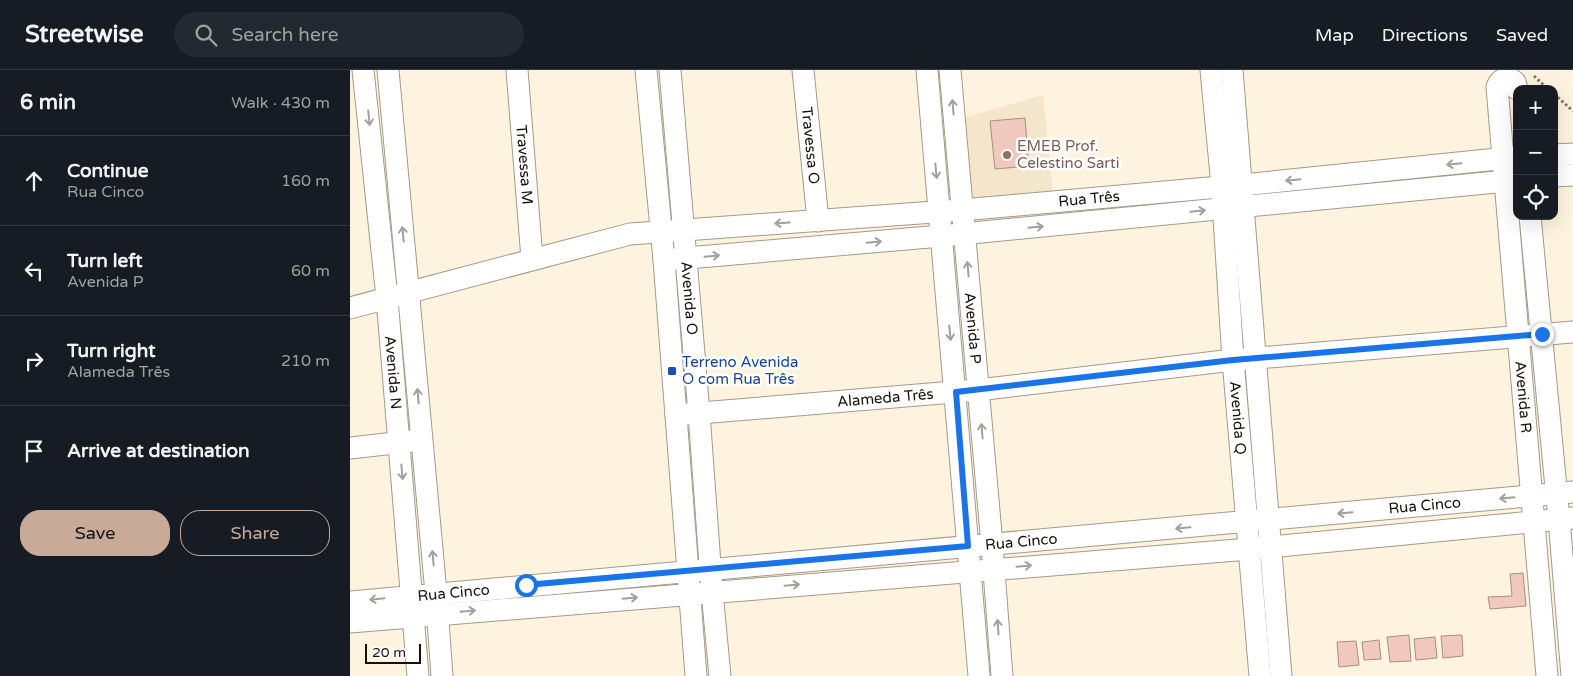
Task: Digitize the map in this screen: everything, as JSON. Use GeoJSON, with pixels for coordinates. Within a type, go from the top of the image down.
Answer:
{"type":"FeatureCollection","features":[{"type":"Feature","properties":{"kind":"street","name":"Avenida N"},"geometry":{"type":"LineString","coordinates":[[364,70],[387,298],[418,676]]}},
{"type":"Feature","properties":{"kind":"street","name":"Avenida N"},"geometry":{"type":"LineString","coordinates":[[388,70],[438,614],[442,676]]}},
{"type":"Feature","properties":{"kind":"street","name":"Travessa M"},"geometry":{"type":"LineString","coordinates":[[517,70],[532,259]]}},
{"type":"Feature","properties":{"kind":"street","name":"Avenida O"},"geometry":{"type":"LineString","coordinates":[[646,70],[664,260],[696,676]]}},
{"type":"Feature","properties":{"kind":"street","name":"Avenida O"},"geometry":{"type":"LineString","coordinates":[[670,70],[720,676]]}},
{"type":"Feature","properties":{"kind":"street","name":"Travessa O"},"geometry":{"type":"LineString","coordinates":[[803,70],[818,221]]}},
{"type":"Feature","properties":{"kind":"street","name":"Avenida P"},"geometry":{"type":"LineString","coordinates":[[928,70],[979,676]]}},
{"type":"Feature","properties":{"kind":"street","name":"Avenida P"},"geometry":{"type":"LineString","coordinates":[[950,70],[1002,676]]}},
{"type":"Feature","properties":{"kind":"street","name":"Avenida Q"},"geometry":{"type":"LineString","coordinates":[[1211,70],[1232,186],[1245,207],[1255,358],[1257,522]]}},
{"type":"Feature","properties":{"kind":"street","name":"Avenida Q"},"geometry":{"type":"LineString","coordinates":[[1232,70],[1232,186],[1223,209],[1233,360],[1260,548],[1281,676]]}},
{"type":"Feature","properties":{"kind":"street","name":"Avenida R"},"geometry":{"type":"LineString","coordinates":[[1515,83],[1510,158],[1518,336],[1547,676]]}},
{"type":"Feature","properties":{"kind":"street"},"geometry":{"type":"LineString","coordinates":[[1558,155],[1573,154]]}},
{"type":"Feature","properties":{"kind":"street","name":"Rua Três"},"geometry":{"type":"LineString","coordinates":[[350,308],[630,234],[940,212],[1232,186],[1510,158]]}},
{"type":"Feature","properties":{"kind":"street"},"geometry":{"type":"LineString","coordinates":[[1558,176],[1573,175]]}},
{"type":"Feature","properties":{"kind":"street","name":"Rua Três"},"geometry":{"type":"LineString","coordinates":[[664,260],[965,234],[1511,180]]}},
{"type":"Feature","properties":{"kind":"street","name":"Avenida R"},"geometry":{"type":"LineString","coordinates":[[1530,220],[1542,334],[1565,493],[1572,676]]}},
{"type":"Feature","properties":{"kind":"street","name":"Alameda Três"},"geometry":{"type":"LineString","coordinates":[[676,415],[978,390],[1233,360],[1573,332]]}},
{"type":"Feature","properties":{"kind":"street"},"geometry":{"type":"LineString","coordinates":[[350,448],[422,440]]}},
{"type":"Feature","properties":{"kind":"street"},"geometry":{"type":"LineString","coordinates":[[962,472],[985,471]]}},
{"type":"Feature","properties":{"kind":"street","name":"Rua Cinco"},"geometry":{"type":"LineString","coordinates":[[350,622],[413,606],[436,593],[1257,522],[1565,493]]}},
{"type":"Feature","properties":{"kind":"street","name":"Rua Cinco"},"geometry":{"type":"LineString","coordinates":[[350,602],[413,606],[438,614],[1260,548],[1566,518]]}},
{"type":"Feature","properties":{"kind":"street","name":"Avenida Q"},"geometry":{"type":"LineString","coordinates":[[1260,548],[1260,676]]}},
{"type":"Feature","properties":{"kind":"path"},"geometry":{"type":"LineString","coordinates":[[1558,98],[1573,111]]}},
{"type":"Feature","properties":{"kind":"shaded area","name":"EMEB Prof. Celestino Sarti"},"geometry":{"type":"Polygon","coordinates":[[[1043,95],[1053,193],[968,201],[963,118],[1043,95]]]}},
{"type":"Feature","properties":{"kind":"building"},"geometry":{"type":"Polygon","coordinates":[[[1025,118],[1028,156],[1017,157],[1018,167],[995,169],[990,121],[1025,118]]]}},
{"type":"Feature","properties":{"kind":"building"},"geometry":{"type":"Polygon","coordinates":[[[1523,573],[1526,606],[1490,609],[1488,597],[1512,596],[1510,574],[1523,573]]]}},
{"type":"Feature","properties":{"kind":"building"},"geometry":{"type":"Polygon","coordinates":[[[1409,635],[1411,661],[1390,662],[1387,637],[1409,635]]]}},
{"type":"Feature","properties":{"kind":"building"},"geometry":{"type":"Polygon","coordinates":[[[1462,635],[1463,656],[1443,658],[1441,636],[1462,635]]]}},
{"type":"Feature","properties":{"kind":"building"},"geometry":{"type":"Polygon","coordinates":[[[1435,637],[1437,658],[1416,660],[1414,639],[1435,637]]]}},
{"type":"Feature","properties":{"kind":"building"},"geometry":{"type":"Polygon","coordinates":[[[1379,640],[1381,659],[1364,660],[1362,642],[1379,640]]]}},
{"type":"Feature","properties":{"kind":"building"},"geometry":{"type":"Polygon","coordinates":[[[1356,641],[1359,665],[1339,667],[1337,642],[1356,641]]]}},
{"type":"Feature","properties":{"kind":"place","name":"EMEB Prof. Celestino Sarti"},"geometry":{"type":"Point","coordinates":[1007,155]}},
{"type":"Feature","properties":{"kind":"place","name":"Terreno Avenida O com Rua Três"},"geometry":{"type":"Point","coordinates":[672,371]}},
{"type":"Feature","properties":{"kind":"route"},"geometry":{"type":"LineString","coordinates":[[526,585],[968,546],[956,392],[1233,360],[1542,334]]}}]}
